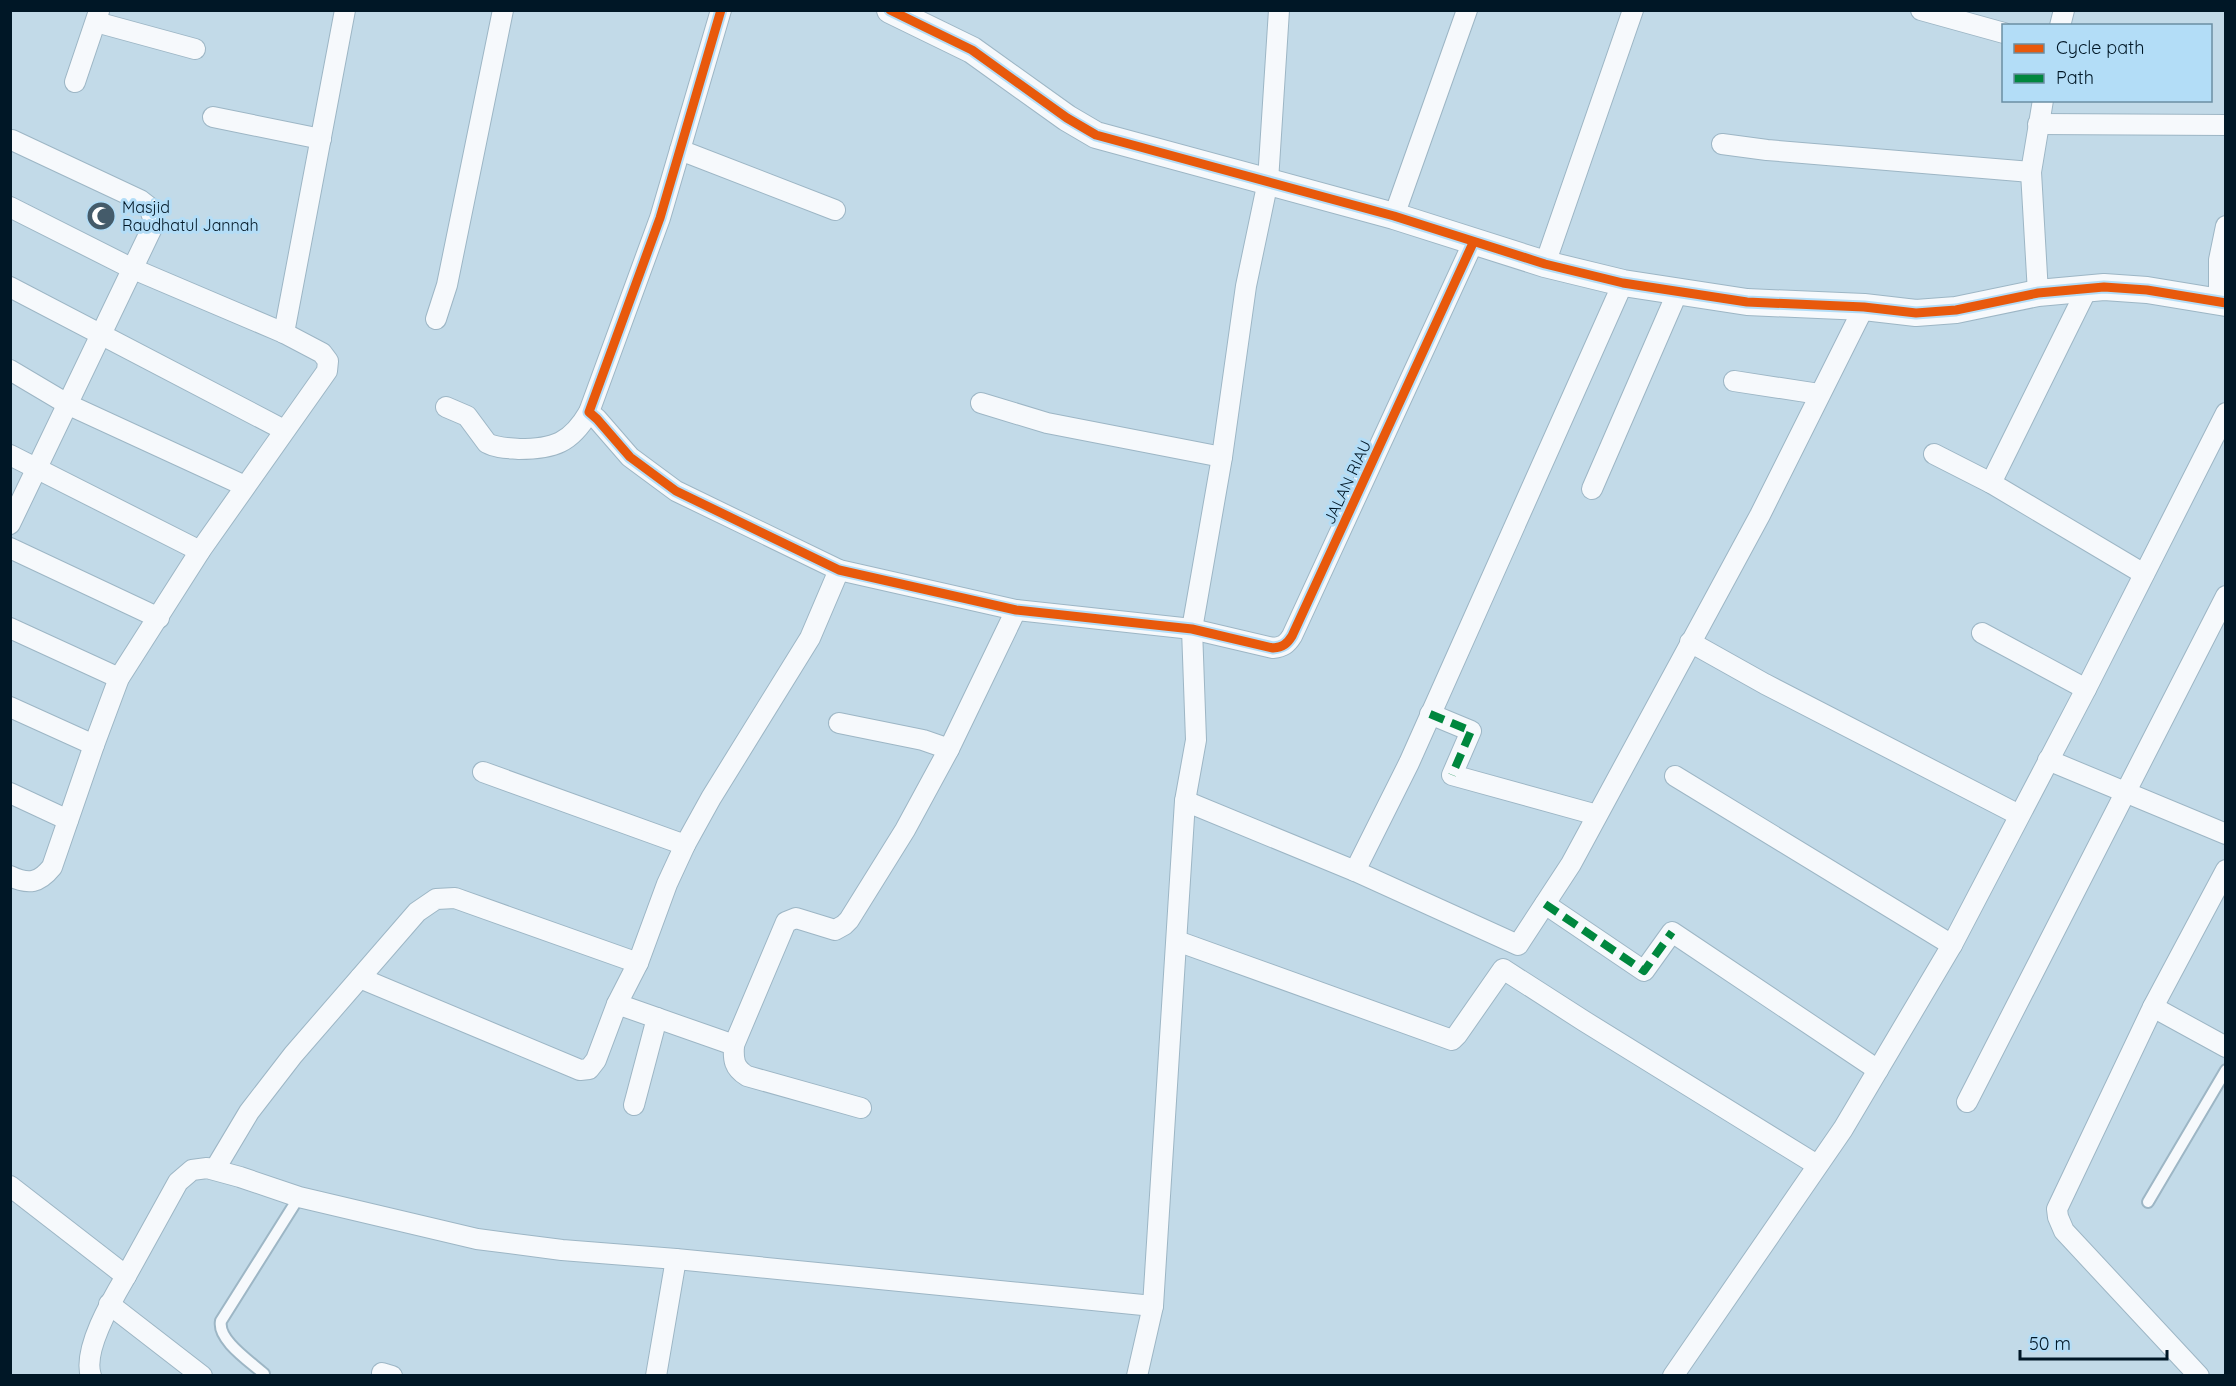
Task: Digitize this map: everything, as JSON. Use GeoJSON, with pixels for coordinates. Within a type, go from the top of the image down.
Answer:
{"type":"FeatureCollection","features":[{"type":"Feature","properties":{"kind":"street"},"geometry":{"type":"LineString","coordinates":[[284,333],[345,10]]}},
{"type":"Feature","properties":{"kind":"street"},"geometry":{"type":"LineString","coordinates":[[436,319],[447,285],[503,10]]}},
{"type":"Feature","properties":{"kind":"street"},"geometry":{"type":"LineString","coordinates":[[446,407],[467,416],[487,443],[510,448],[528,449],[554,446],[566,440],[580,428],[589,412],[660,218],[721,10]]}},
{"type":"Feature","properties":{"kind":"street"},"geometry":{"type":"LineString","coordinates":[[890,10],[972,50],[1067,118],[1096,135],[1394,216],[1545,264],[1623,283],[1747,302],[1864,307],[1916,313],[1956,310],[2038,294],[2126,287],[2222,302],[2219,260],[2226,226]]}},
{"type":"Feature","properties":{"kind":"street"},"geometry":{"type":"LineString","coordinates":[[1137,1376],[1153,1306],[1185,801],[1196,740],[1192,629],[1222,457],[1242,310],[1268,181],[1279,10]]}},
{"type":"Feature","properties":{"kind":"street"},"geometry":{"type":"LineString","coordinates":[[1394,216],[1467,10]]}},
{"type":"Feature","properties":{"kind":"street"},"geometry":{"type":"LineString","coordinates":[[1545,264],[1633,10]]}},
{"type":"Feature","properties":{"kind":"street"},"geometry":{"type":"LineString","coordinates":[[1921,10],[2002,32]]}},
{"type":"Feature","properties":{"kind":"street"},"geometry":{"type":"LineString","coordinates":[[75,82],[97,16],[195,49]]}},
{"type":"Feature","properties":{"kind":"street"},"geometry":{"type":"LineString","coordinates":[[2038,294],[2031,172],[2043,102]]}},
{"type":"Feature","properties":{"kind":"street"},"geometry":{"type":"LineString","coordinates":[[213,117],[321,138]]}},
{"type":"Feature","properties":{"kind":"street"},"geometry":{"type":"LineString","coordinates":[[2038,124],[2226,125]]}},
{"type":"Feature","properties":{"kind":"street"},"geometry":{"type":"LineString","coordinates":[[10,524],[102,336],[131,268],[152,228],[153,218],[149,207],[140,201],[12,140]]}},
{"type":"Feature","properties":{"kind":"street"},"geometry":{"type":"LineString","coordinates":[[1722,144],[1767,150],[2031,172]]}},
{"type":"Feature","properties":{"kind":"street"},"geometry":{"type":"LineString","coordinates":[[680,150],[835,210]]}},
{"type":"Feature","properties":{"kind":"street"},"geometry":{"type":"LineString","coordinates":[[10,207],[131,268],[284,333],[322,353],[328,361],[327,371],[200,551],[119,678],[52,867],[44,877],[32,883],[10,876]]}},
{"type":"Feature","properties":{"kind":"street","name":"JALAN RIAU"},"geometry":{"type":"LineString","coordinates":[[589,412],[630,458],[676,491],[839,570],[1016,610],[1192,629],[1273,648],[1281,647],[1288,642],[1473,243]]}},
{"type":"Feature","properties":{"kind":"street"},"geometry":{"type":"LineString","coordinates":[[1355,871],[1408,763],[1623,283]]}},
{"type":"Feature","properties":{"kind":"street"},"geometry":{"type":"LineString","coordinates":[[10,287],[284,430]]}},
{"type":"Feature","properties":{"kind":"street"},"geometry":{"type":"LineString","coordinates":[[1991,483],[2087,289]]}},
{"type":"Feature","properties":{"kind":"street"},"geometry":{"type":"LineString","coordinates":[[1592,489],[1678,291]]}},
{"type":"Feature","properties":{"kind":"street"},"geometry":{"type":"LineString","coordinates":[[1177,941],[1452,1040],[1503,969],[1571,864],[1760,515],[1864,307]]}},
{"type":"Feature","properties":{"kind":"street"},"geometry":{"type":"LineString","coordinates":[[10,370],[69,405],[245,486]]}},
{"type":"Feature","properties":{"kind":"street"},"geometry":{"type":"LineString","coordinates":[[1734,381],[1819,394]]}},
{"type":"Feature","properties":{"kind":"street"},"geometry":{"type":"LineString","coordinates":[[981,403],[1047,423],[1222,457]]}},
{"type":"Feature","properties":{"kind":"street"},"geometry":{"type":"LineString","coordinates":[[1673,1376],[1844,1129],[1952,945],[2086,689],[2226,413]]}},
{"type":"Feature","properties":{"kind":"street"},"geometry":{"type":"LineString","coordinates":[[1934,454],[1991,483],[2144,574]]}},
{"type":"Feature","properties":{"kind":"street"},"geometry":{"type":"LineString","coordinates":[[10,455],[200,551]]}},
{"type":"Feature","properties":{"kind":"street"},"geometry":{"type":"LineString","coordinates":[[10,548],[159,618]]}},
{"type":"Feature","properties":{"kind":"street"},"geometry":{"type":"LineString","coordinates":[[360,978],[580,1070],[589,1069],[594,1064],[617,1004],[638,963],[667,885],[685,845],[711,798],[810,638],[839,570]]}},
{"type":"Feature","properties":{"kind":"street"},"geometry":{"type":"LineString","coordinates":[[1967,1102],[2226,596]]}},
{"type":"Feature","properties":{"kind":"street"},"geometry":{"type":"LineString","coordinates":[[861,1108],[747,1076],[734,1063],[734,1045],[783,926],[788,920],[796,918],[830,930],[844,925],[905,830],[949,749],[1016,610]]}},
{"type":"Feature","properties":{"kind":"street"},"geometry":{"type":"LineString","coordinates":[[10,628],[119,678]]}},
{"type":"Feature","properties":{"kind":"street"},"geometry":{"type":"LineString","coordinates":[[1982,633],[2086,689]]}},
{"type":"Feature","properties":{"kind":"street"},"geometry":{"type":"LineString","coordinates":[[1690,642],[1765,684],[2019,815]]}},
{"type":"Feature","properties":{"kind":"street"},"geometry":{"type":"LineString","coordinates":[[10,707],[94,745]]}},
{"type":"Feature","properties":{"kind":"street"},"geometry":{"type":"LineString","coordinates":[[1430,714],[1471,731],[1452,776],[1597,814]]}},
{"type":"Feature","properties":{"kind":"street"},"geometry":{"type":"LineString","coordinates":[[839,723],[923,741],[949,749]]}},
{"type":"Feature","properties":{"kind":"street"},"geometry":{"type":"LineString","coordinates":[[2048,760],[2226,834]]}},
{"type":"Feature","properties":{"kind":"street"},"geometry":{"type":"LineString","coordinates":[[483,772],[685,845]]}},
{"type":"Feature","properties":{"kind":"street"},"geometry":{"type":"LineString","coordinates":[[1675,776],[1952,945]]}},
{"type":"Feature","properties":{"kind":"street"},"geometry":{"type":"LineString","coordinates":[[10,793],[68,820]]}},
{"type":"Feature","properties":{"kind":"street"},"geometry":{"type":"LineString","coordinates":[[1185,801],[1355,871],[1518,945]]}},
{"type":"Feature","properties":{"kind":"street"},"geometry":{"type":"LineString","coordinates":[[2199,1376],[2064,1231],[2057,1209],[2153,1007],[2226,870]]}},
{"type":"Feature","properties":{"kind":"street"},"geometry":{"type":"LineString","coordinates":[[215,1169],[249,1112],[293,1055],[428,902],[445,897],[455,898],[638,963]]}},
{"type":"Feature","properties":{"kind":"street"},"geometry":{"type":"LineString","coordinates":[[1545,903],[1644,971],[1672,932],[1878,1070]]}},
{"type":"Feature","properties":{"kind":"street"},"geometry":{"type":"LineString","coordinates":[[1503,969],[1584,1022],[1817,1165]]}},
{"type":"Feature","properties":{"kind":"street"},"geometry":{"type":"LineString","coordinates":[[617,1004],[734,1045]]}},
{"type":"Feature","properties":{"kind":"street"},"geometry":{"type":"LineString","coordinates":[[2153,1007],[2226,1047]]}},
{"type":"Feature","properties":{"kind":"street"},"geometry":{"type":"LineString","coordinates":[[634,1105],[657,1018]]}},
{"type":"Feature","properties":{"kind":"street"},"geometry":{"type":"LineString","coordinates":[[91,1376],[89,1356],[109,1304],[178,1182],[192,1170],[202,1168],[215,1169],[299,1197],[477,1239],[562,1250],[676,1258],[1153,1306]]}},
{"type":"Feature","properties":{"kind":"street"},"geometry":{"type":"LineString","coordinates":[[10,1186],[126,1276]]}},
{"type":"Feature","properties":{"kind":"street"},"geometry":{"type":"LineString","coordinates":[[656,1376],[676,1258]]}},
{"type":"Feature","properties":{"kind":"street"},"geometry":{"type":"LineString","coordinates":[[109,1304],[202,1376]]}},
{"type":"Feature","properties":{"kind":"lane"},"geometry":{"type":"LineString","coordinates":[[2148,1202],[2226,1070]]}},
{"type":"Feature","properties":{"kind":"lane"},"geometry":{"type":"LineString","coordinates":[[264,1374],[227,1341],[220,1326],[299,1197]]}},
{"type":"Feature","properties":{"kind":"marked path"},"geometry":{"type":"LineString","coordinates":[[1430,714],[1471,731],[1452,775]]}},
{"type":"Feature","properties":{"kind":"marked path"},"geometry":{"type":"LineString","coordinates":[[1545,904],[1644,971],[1672,932]]}},
{"type":"Feature","properties":{"kind":"cycle path"},"geometry":{"type":"LineString","coordinates":[[721,10],[660,218],[589,412],[630,457],[676,491],[839,570],[1016,610],[1192,629],[1273,648],[1282,646],[1292,636],[1473,243]]}},
{"type":"Feature","properties":{"kind":"cycle path"},"geometry":{"type":"LineString","coordinates":[[890,10],[972,50],[1067,118],[1096,135],[1394,216],[1545,264],[1623,283],[1747,302],[1864,307],[1916,313],[1956,310],[2038,293],[2104,287],[2147,290],[2226,303]]}},
{"type":"Feature","properties":{"kind":"place","name":"Masjid Raudhatul Jannah"},"geometry":{"type":"Point","coordinates":[101,216]}}]}
